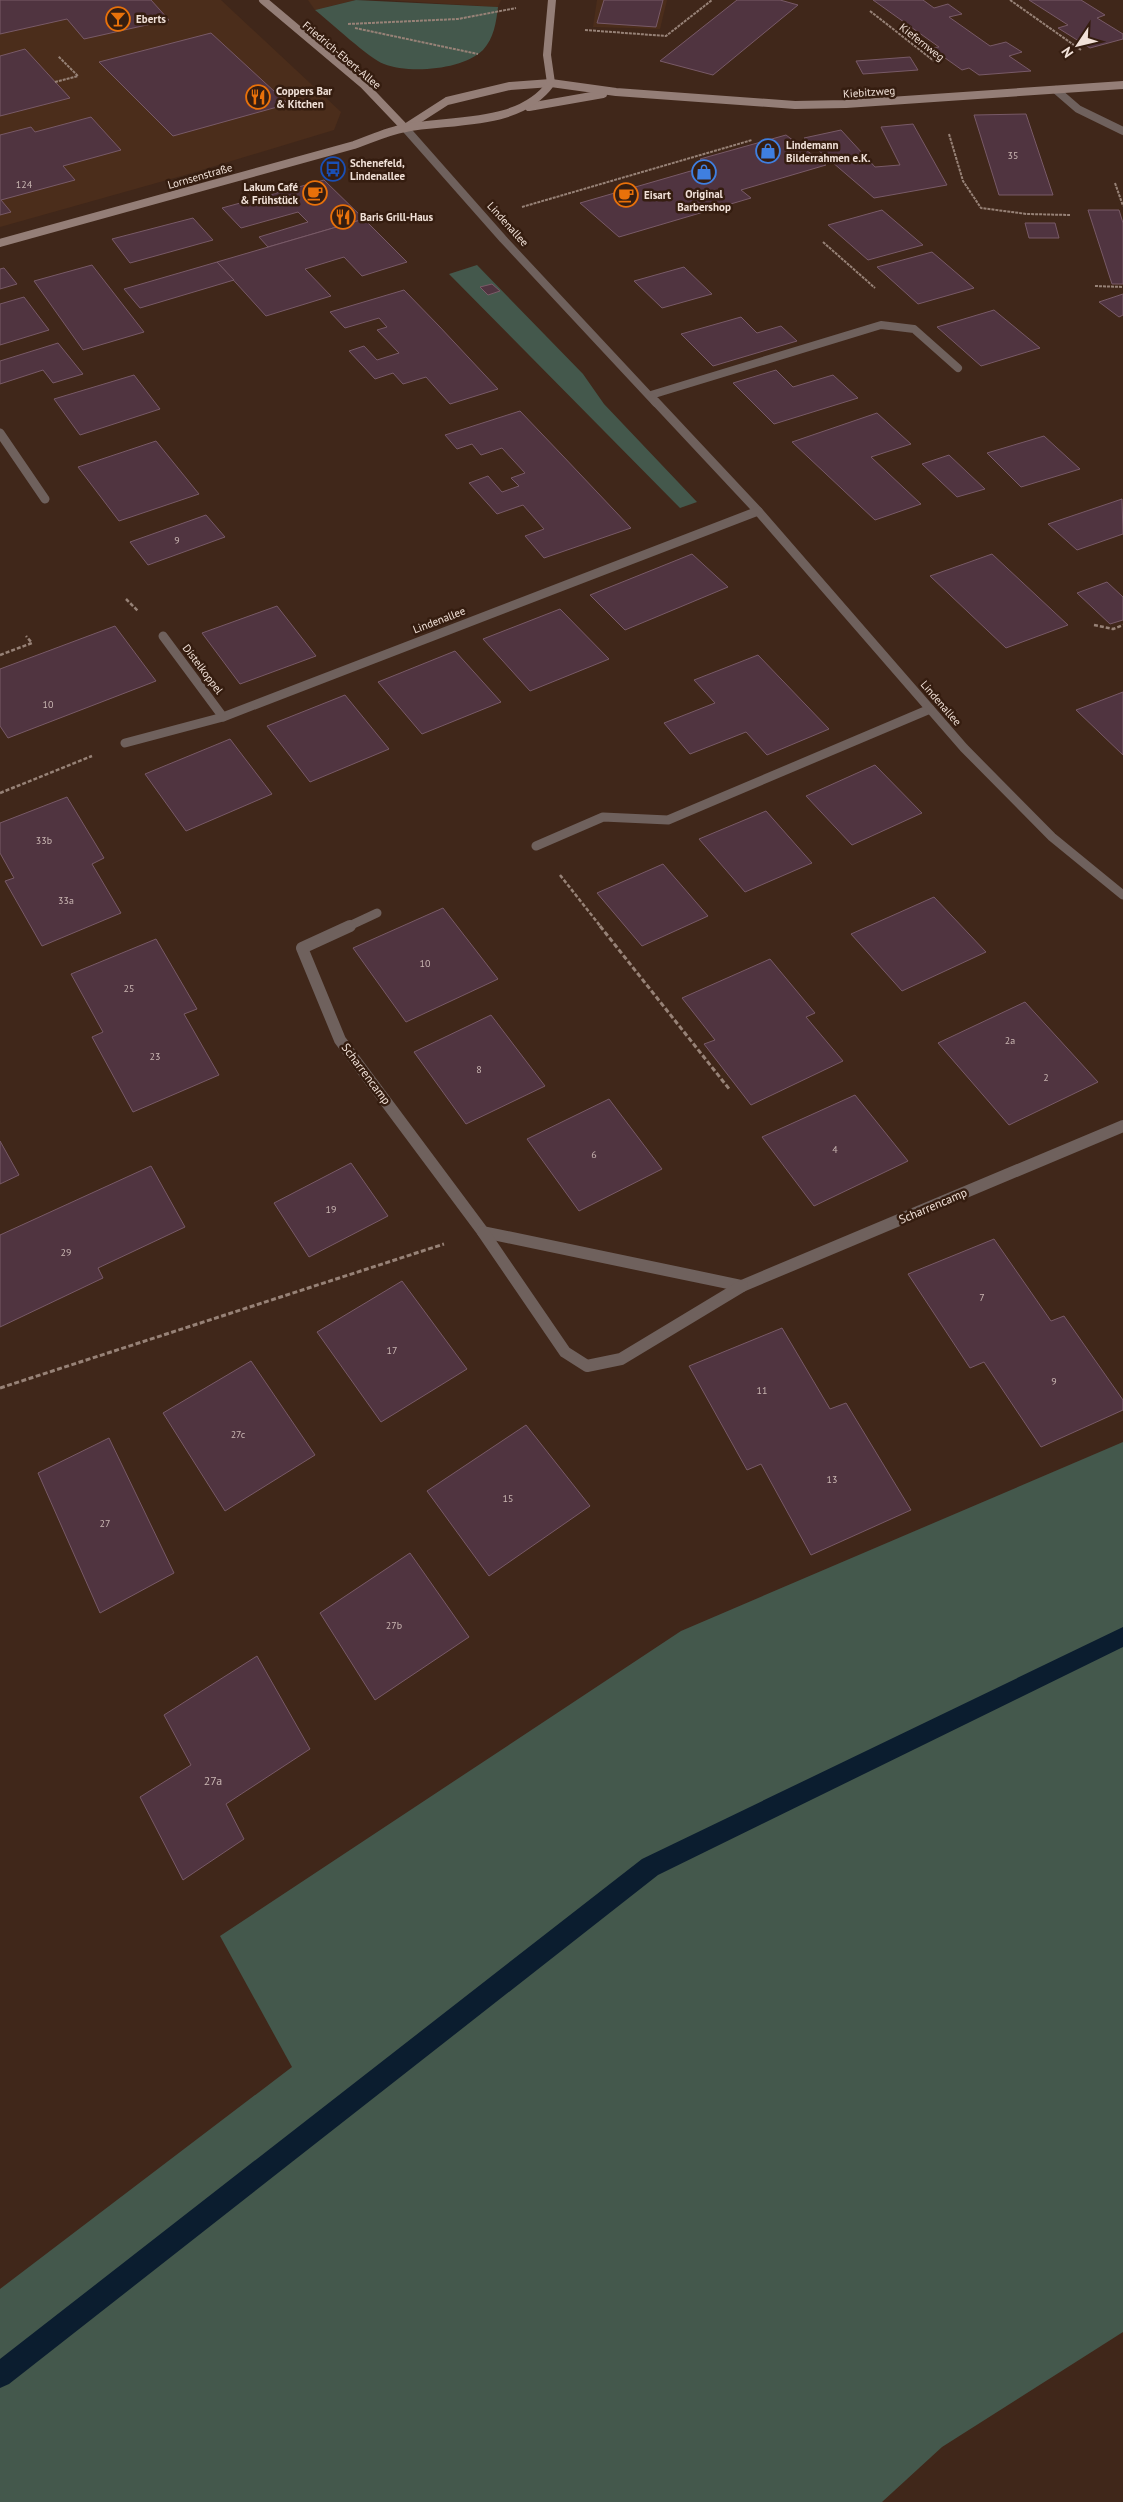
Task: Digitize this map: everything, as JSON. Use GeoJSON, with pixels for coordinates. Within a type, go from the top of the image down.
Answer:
{"type":"FeatureCollection","features":[{"type":"Feature","properties":{"kind":"street","name":"Friedrich-Ebert-Allee"},"geometry":{"type":"LineString","coordinates":[[264,0],[364,85],[405,128]]}},
{"type":"Feature","properties":{"kind":"street"},"geometry":{"type":"LineString","coordinates":[[550,83],[547,55],[552,0]]}},
{"type":"Feature","properties":{"kind":"street","name":"Lornsenstraße"},"geometry":{"type":"LineString","coordinates":[[405,128],[448,101],[510,86],[550,83]]}},
{"type":"Feature","properties":{"kind":"street","name":"Lornsenstraße"},"geometry":{"type":"LineString","coordinates":[[0,244],[335,150],[405,128],[464,122],[516,110],[542,96],[550,83]]}},
{"type":"Feature","properties":{"kind":"street","name":"Kiebitzweg"},"geometry":{"type":"LineString","coordinates":[[550,83],[616,92],[795,105],[1123,85]]}},
{"type":"Feature","properties":{"kind":"street"},"geometry":{"type":"LineString","coordinates":[[1056,90],[1072,105],[1123,131]]}},
{"type":"Feature","properties":{"kind":"street","name":"Kiebitzweg"},"geometry":{"type":"LineString","coordinates":[[516,110],[616,92]]}},
{"type":"Feature","properties":{"kind":"street","name":"Lindenallee"},"geometry":{"type":"LineString","coordinates":[[405,128],[503,239],[758,510],[964,748],[1052,837],[1123,895]]}},
{"type":"Feature","properties":{"kind":"street"},"geometry":{"type":"LineString","coordinates":[[651,395],[881,325],[914,329],[958,368]]}},
{"type":"Feature","properties":{"kind":"street"},"geometry":{"type":"LineString","coordinates":[[0,433],[45,499]]}},
{"type":"Feature","properties":{"kind":"street","name":"Lindenallee"},"geometry":{"type":"LineString","coordinates":[[125,743],[223,717],[758,510]]}},
{"type":"Feature","properties":{"kind":"street","name":"Distelkoppel"},"geometry":{"type":"LineString","coordinates":[[163,636],[223,717]]}},
{"type":"Feature","properties":{"kind":"street"},"geometry":{"type":"LineString","coordinates":[[536,846],[603,817],[668,820],[930,710]]}},
{"type":"Feature","properties":{"kind":"street","name":"Scharrencamp"},"geometry":{"type":"LineString","coordinates":[[377,912],[302,948],[340,1040],[483,1232],[565,1352],[587,1366],[621,1359],[742,1286],[1123,1126]]}},
{"type":"Feature","properties":{"kind":"street"},"geometry":{"type":"LineString","coordinates":[[483,1232],[742,1286]]}},
{"type":"Feature","properties":{"kind":"path"},"geometry":{"type":"LineString","coordinates":[[579,30],[666,36],[712,0]]}},
{"type":"Feature","properties":{"kind":"path"},"geometry":{"type":"LineString","coordinates":[[1010,0],[1086,54]]}},
{"type":"Feature","properties":{"kind":"path"},"geometry":{"type":"LineString","coordinates":[[482,55],[347,25],[458,19],[516,8]]}},
{"type":"Feature","properties":{"kind":"path","name":"Kiefernweg"},"geometry":{"type":"LineString","coordinates":[[870,11],[935,62]]}},
{"type":"Feature","properties":{"kind":"path"},"geometry":{"type":"LineString","coordinates":[[55,82],[78,76],[58,56]]}},
{"type":"Feature","properties":{"kind":"path"},"geometry":{"type":"LineString","coordinates":[[947,127],[963,181],[982,208],[1027,214],[1070,215]]}},
{"type":"Feature","properties":{"kind":"path"},"geometry":{"type":"LineString","coordinates":[[514,209],[757,139]]}},
{"type":"Feature","properties":{"kind":"path"},"geometry":{"type":"LineString","coordinates":[[1115,183],[1123,206]]}},
{"type":"Feature","properties":{"kind":"path"},"geometry":{"type":"LineString","coordinates":[[823,242],[898,308],[881,325]]}},
{"type":"Feature","properties":{"kind":"path"},"geometry":{"type":"LineString","coordinates":[[1095,286],[1123,287]]}},
{"type":"Feature","properties":{"kind":"path"},"geometry":{"type":"LineString","coordinates":[[1094,625],[1113,629],[1123,625]]}},
{"type":"Feature","properties":{"kind":"path"},"geometry":{"type":"LineString","coordinates":[[0,655],[32,643],[26,636]]}},
{"type":"Feature","properties":{"kind":"path"},"geometry":{"type":"LineString","coordinates":[[0,793],[125,743]]}},
{"type":"Feature","properties":{"kind":"path"},"geometry":{"type":"LineString","coordinates":[[536,846],[730,1090]]}},
{"type":"Feature","properties":{"kind":"path"},"geometry":{"type":"LineString","coordinates":[[0,1388],[483,1232]]}},
{"type":"Feature","properties":{"kind":"shaded area"},"geometry":{"type":"Polygon","coordinates":[[[0,0],[221,0],[341,112],[334,130],[192,173],[0,227],[0,0]]]}},
{"type":"Feature","properties":{"kind":"shaded area"},"geometry":{"type":"Polygon","coordinates":[[[308,0],[356,0],[315,10],[308,0]]]}},
{"type":"Feature","properties":{"kind":"shaded area"},"geometry":{"type":"Polygon","coordinates":[[[384,0],[501,0],[498,7],[384,0]]]}},
{"type":"Feature","properties":{"kind":"shaded area"},"geometry":{"type":"Polygon","coordinates":[[[597,0],[667,0],[660,29],[593,27],[597,0]]]}},
{"type":"Feature","properties":{"kind":"green space"},"geometry":{"type":"Polygon","coordinates":[[[356,0],[498,7],[490,40],[483,50],[474,57],[449,66],[407,69],[378,61],[315,10],[356,0]]]}},
{"type":"Feature","properties":{"kind":"green space"},"geometry":{"type":"Polygon","coordinates":[[[477,265],[583,374],[604,404],[697,502],[680,508],[449,274],[477,265]]]}},
{"type":"Feature","properties":{"kind":"green space"},"geometry":{"type":"Polygon","coordinates":[[[1123,1442],[1123,2332],[942,2447],[882,2502],[0,2502],[0,2289],[292,2067],[220,1936],[681,1631],[1123,1442]]]}},
{"type":"Feature","properties":{"kind":"building","name":"Eberts"},"geometry":{"type":"Polygon","coordinates":[[[0,0],[151,0],[169,20],[84,39],[67,19],[0,34],[0,0]]]}},
{"type":"Feature","properties":{"kind":"building"},"geometry":{"type":"Polygon","coordinates":[[[604,0],[663,0],[656,27],[597,23],[604,0]]]}},
{"type":"Feature","properties":{"kind":"building"},"geometry":{"type":"Polygon","coordinates":[[[737,0],[780,0],[798,5],[713,75],[660,61],[737,0]]]}},
{"type":"Feature","properties":{"kind":"building"},"geometry":{"type":"Polygon","coordinates":[[[873,0],[923,0],[934,8],[948,4],[962,14],[949,17],[990,46],[1006,42],[1022,52],[1009,56],[1031,71],[979,75],[969,68],[962,70],[931,48],[939,47],[873,0]]]}},
{"type":"Feature","properties":{"kind":"building"},"geometry":{"type":"Polygon","coordinates":[[[1029,0],[1081,0],[1105,15],[1097,18],[1123,34],[1123,39],[1090,48],[1058,28],[1068,25],[1029,0]]]}},
{"type":"Feature","properties":{"kind":"building"},"geometry":{"type":"Polygon","coordinates":[[[211,33],[288,104],[173,136],[99,62],[211,33]]]}},
{"type":"Feature","properties":{"kind":"building"},"geometry":{"type":"Polygon","coordinates":[[[25,49],[70,98],[0,116],[0,56],[25,49]]]}},
{"type":"Feature","properties":{"kind":"building"},"geometry":{"type":"Polygon","coordinates":[[[910,57],[918,70],[863,74],[856,61],[910,57]]]}},
{"type":"Feature","properties":{"kind":"building"},"geometry":{"type":"Polygon","coordinates":[[[1026,114],[1053,195],[999,195],[974,115],[1026,114]]]}},
{"type":"Feature","properties":{"kind":"building"},"geometry":{"type":"Polygon","coordinates":[[[91,117],[121,150],[63,166],[75,180],[1,200],[11,212],[0,215],[0,135],[31,127],[35,132],[91,117]]]}},
{"type":"Feature","properties":{"kind":"building"},"geometry":{"type":"Polygon","coordinates":[[[913,124],[947,185],[874,198],[804,138],[841,130],[875,167],[900,165],[881,127],[913,124]]]}},
{"type":"Feature","properties":{"kind":"building"},"geometry":{"type":"Polygon","coordinates":[[[786,135],[826,165],[741,190],[751,198],[619,237],[580,203],[708,166],[700,159],[786,135]]]}},
{"type":"Feature","properties":{"kind":"building"},"geometry":{"type":"Polygon","coordinates":[[[324,180],[364,219],[268,247],[259,237],[308,222],[298,212],[241,228],[222,208],[324,180]]]}},
{"type":"Feature","properties":{"kind":"building"},"geometry":{"type":"Polygon","coordinates":[[[882,210],[923,245],[868,260],[828,225],[882,210]]]}},
{"type":"Feature","properties":{"kind":"building"},"geometry":{"type":"Polygon","coordinates":[[[1088,210],[1119,210],[1123,223],[1123,284],[1112,284],[1088,210]]]}},
{"type":"Feature","properties":{"kind":"building"},"geometry":{"type":"Polygon","coordinates":[[[193,218],[213,240],[130,263],[112,239],[193,218]]]}},
{"type":"Feature","properties":{"kind":"building"},"geometry":{"type":"Polygon","coordinates":[[[364,219],[407,262],[362,276],[344,257],[305,269],[331,296],[266,316],[217,262],[364,219]]]}},
{"type":"Feature","properties":{"kind":"building"},"geometry":{"type":"Polygon","coordinates":[[[1025,223],[1055,223],[1059,238],[1029,238],[1025,223]]]}},
{"type":"Feature","properties":{"kind":"building"},"geometry":{"type":"Polygon","coordinates":[[[932,252],[974,288],[918,304],[877,267],[932,252]]]}},
{"type":"Feature","properties":{"kind":"building"},"geometry":{"type":"Polygon","coordinates":[[[217,262],[234,280],[140,308],[124,289],[217,262]]]}},
{"type":"Feature","properties":{"kind":"building"},"geometry":{"type":"Polygon","coordinates":[[[92,265],[144,332],[83,350],[34,281],[92,265]]]}},
{"type":"Feature","properties":{"kind":"building"},"geometry":{"type":"Polygon","coordinates":[[[684,267],[712,294],[662,308],[634,281],[684,267]]]}},
{"type":"Feature","properties":{"kind":"building"},"geometry":{"type":"Polygon","coordinates":[[[4,268],[17,284],[0,289],[0,269],[4,268]]]}},
{"type":"Feature","properties":{"kind":"building"},"geometry":{"type":"Polygon","coordinates":[[[492,284],[500,291],[488,295],[480,287],[492,284]]]}},
{"type":"Feature","properties":{"kind":"building"},"geometry":{"type":"Polygon","coordinates":[[[404,290],[498,389],[450,404],[426,377],[403,384],[393,373],[375,379],[349,351],[364,346],[377,360],[399,353],[377,330],[387,327],[379,318],[345,328],[330,312],[404,290]]]}},
{"type":"Feature","properties":{"kind":"building"},"geometry":{"type":"Polygon","coordinates":[[[1123,294],[1123,315],[1119,317],[1099,302],[1123,294]]]}},
{"type":"Feature","properties":{"kind":"building"},"geometry":{"type":"Polygon","coordinates":[[[24,297],[49,330],[0,345],[0,304],[24,297]]]}},
{"type":"Feature","properties":{"kind":"building"},"geometry":{"type":"Polygon","coordinates":[[[994,310],[1040,348],[981,366],[937,327],[994,310]]]}},
{"type":"Feature","properties":{"kind":"building"},"geometry":{"type":"Polygon","coordinates":[[[741,317],[757,333],[781,326],[797,341],[713,366],[681,334],[741,317]]]}},
{"type":"Feature","properties":{"kind":"building"},"geometry":{"type":"Polygon","coordinates":[[[58,343],[83,374],[53,383],[43,370],[0,384],[0,361],[58,343]]]}},
{"type":"Feature","properties":{"kind":"building"},"geometry":{"type":"Polygon","coordinates":[[[776,370],[793,387],[833,375],[858,398],[774,424],[733,383],[776,370]]]}},
{"type":"Feature","properties":{"kind":"building"},"geometry":{"type":"Polygon","coordinates":[[[134,375],[160,409],[80,435],[54,399],[134,375]]]}},
{"type":"Feature","properties":{"kind":"building"},"geometry":{"type":"Polygon","coordinates":[[[520,411],[631,528],[544,558],[525,536],[544,529],[523,505],[497,514],[469,483],[488,476],[502,492],[519,486],[511,478],[525,473],[502,448],[481,455],[472,444],[457,449],[445,435],[520,411]]]}},
{"type":"Feature","properties":{"kind":"building"},"geometry":{"type":"Polygon","coordinates":[[[877,413],[911,444],[871,457],[921,504],[875,520],[792,442],[877,413]]]}},
{"type":"Feature","properties":{"kind":"building"},"geometry":{"type":"Polygon","coordinates":[[[1044,436],[1080,469],[1021,487],[987,453],[1044,436]]]}},
{"type":"Feature","properties":{"kind":"building"},"geometry":{"type":"Polygon","coordinates":[[[156,441],[199,494],[119,521],[78,467],[156,441]]]}},
{"type":"Feature","properties":{"kind":"building"},"geometry":{"type":"Polygon","coordinates":[[[949,455],[985,489],[957,497],[922,464],[949,455]]]}},
{"type":"Feature","properties":{"kind":"building"},"geometry":{"type":"Polygon","coordinates":[[[1122,499],[1123,534],[1077,550],[1048,524],[1122,499]]]}},
{"type":"Feature","properties":{"kind":"building"},"geometry":{"type":"Polygon","coordinates":[[[206,515],[225,537],[148,565],[130,542],[206,515]]]}},
{"type":"Feature","properties":{"kind":"building"},"geometry":{"type":"Polygon","coordinates":[[[692,554],[728,587],[625,630],[590,595],[692,554]]]}},
{"type":"Feature","properties":{"kind":"building"},"geometry":{"type":"Polygon","coordinates":[[[992,554],[1068,625],[1006,648],[930,576],[992,554]]]}},
{"type":"Feature","properties":{"kind":"building"},"geometry":{"type":"Polygon","coordinates":[[[1107,582],[1123,597],[1123,620],[1110,624],[1077,593],[1107,582]]]}},
{"type":"Feature","properties":{"kind":"building"},"geometry":{"type":"Polygon","coordinates":[[[277,606],[316,656],[240,684],[202,633],[277,606]]]}},
{"type":"Feature","properties":{"kind":"building"},"geometry":{"type":"Polygon","coordinates":[[[560,609],[609,659],[530,691],[483,639],[560,609]]]}},
{"type":"Feature","properties":{"kind":"building"},"geometry":{"type":"Polygon","coordinates":[[[115,626],[156,681],[8,738],[0,726],[0,669],[115,626]]]}},
{"type":"Feature","properties":{"kind":"building"},"geometry":{"type":"Polygon","coordinates":[[[455,651],[501,702],[422,734],[378,682],[455,651]]]}},
{"type":"Feature","properties":{"kind":"building"},"geometry":{"type":"Polygon","coordinates":[[[758,655],[829,729],[767,755],[746,732],[690,754],[664,723],[715,703],[694,680],[758,655]]]}},
{"type":"Feature","properties":{"kind":"building"},"geometry":{"type":"Polygon","coordinates":[[[1123,692],[1123,755],[1076,710],[1123,692]]]}},
{"type":"Feature","properties":{"kind":"building"},"geometry":{"type":"Polygon","coordinates":[[[345,695],[389,749],[310,782],[267,726],[345,695]]]}},
{"type":"Feature","properties":{"kind":"building"},"geometry":{"type":"Polygon","coordinates":[[[230,739],[272,794],[186,831],[145,774],[230,739]]]}},
{"type":"Feature","properties":{"kind":"building"},"geometry":{"type":"Polygon","coordinates":[[[875,765],[922,813],[852,845],[806,796],[875,765]]]}},
{"type":"Feature","properties":{"kind":"building"},"geometry":{"type":"Polygon","coordinates":[[[67,797],[104,858],[92,864],[121,913],[42,946],[5,881],[14,878],[0,853],[0,823],[67,797]]]}},
{"type":"Feature","properties":{"kind":"building"},"geometry":{"type":"Polygon","coordinates":[[[766,811],[812,863],[745,892],[699,839],[766,811]]]}},
{"type":"Feature","properties":{"kind":"building"},"geometry":{"type":"Polygon","coordinates":[[[663,864],[708,916],[642,946],[597,893],[663,864]]]}},
{"type":"Feature","properties":{"kind":"building"},"geometry":{"type":"Polygon","coordinates":[[[934,897],[986,952],[902,991],[851,934],[934,897]]]}},
{"type":"Feature","properties":{"kind":"building"},"geometry":{"type":"Polygon","coordinates":[[[443,908],[498,979],[406,1022],[353,948],[443,908]]]}},
{"type":"Feature","properties":{"kind":"building"},"geometry":{"type":"Polygon","coordinates":[[[156,939],[197,1009],[184,1014],[219,1075],[133,1112],[92,1037],[103,1032],[71,974],[156,939]]]}},
{"type":"Feature","properties":{"kind":"building"},"geometry":{"type":"Polygon","coordinates":[[[770,959],[815,1013],[806,1017],[843,1061],[751,1105],[704,1044],[715,1040],[682,998],[770,959]]]}},
{"type":"Feature","properties":{"kind":"building"},"geometry":{"type":"Polygon","coordinates":[[[1025,1002],[1098,1082],[1009,1125],[938,1043],[1025,1002]]]}},
{"type":"Feature","properties":{"kind":"building"},"geometry":{"type":"Polygon","coordinates":[[[491,1015],[545,1086],[466,1124],[414,1052],[491,1015]]]}},
{"type":"Feature","properties":{"kind":"building"},"geometry":{"type":"Polygon","coordinates":[[[855,1095],[908,1161],[814,1206],[762,1137],[855,1095]]]}},
{"type":"Feature","properties":{"kind":"building"},"geometry":{"type":"Polygon","coordinates":[[[609,1099],[662,1169],[579,1211],[527,1139],[609,1099]]]}},
{"type":"Feature","properties":{"kind":"building"},"geometry":{"type":"Polygon","coordinates":[[[0,1141],[19,1175],[0,1184],[0,1141]]]}},
{"type":"Feature","properties":{"kind":"building"},"geometry":{"type":"Polygon","coordinates":[[[351,1163],[388,1216],[309,1257],[274,1203],[351,1163]]]}},
{"type":"Feature","properties":{"kind":"building"},"geometry":{"type":"Polygon","coordinates":[[[151,1166],[185,1227],[98,1268],[103,1278],[0,1327],[0,1235],[151,1166]]]}},
{"type":"Feature","properties":{"kind":"building"},"geometry":{"type":"Polygon","coordinates":[[[994,1239],[1051,1321],[1064,1316],[1123,1400],[1123,1410],[1041,1447],[984,1362],[970,1368],[908,1274],[994,1239]]]}},
{"type":"Feature","properties":{"kind":"building"},"geometry":{"type":"Polygon","coordinates":[[[402,1281],[467,1369],[381,1422],[317,1332],[402,1281]]]}},
{"type":"Feature","properties":{"kind":"building"},"geometry":{"type":"Polygon","coordinates":[[[782,1328],[830,1409],[846,1403],[911,1510],[811,1555],[761,1464],[747,1470],[689,1366],[782,1328]]]}},
{"type":"Feature","properties":{"kind":"building"},"geometry":{"type":"Polygon","coordinates":[[[251,1361],[315,1455],[225,1511],[163,1413],[251,1361]]]}},
{"type":"Feature","properties":{"kind":"building"},"geometry":{"type":"Polygon","coordinates":[[[526,1425],[590,1506],[489,1576],[427,1491],[526,1425]]]}},
{"type":"Feature","properties":{"kind":"building"},"geometry":{"type":"Polygon","coordinates":[[[109,1438],[174,1573],[100,1613],[38,1473],[109,1438]]]}},
{"type":"Feature","properties":{"kind":"building"},"geometry":{"type":"Polygon","coordinates":[[[410,1553],[469,1637],[375,1700],[320,1613],[410,1553]]]}},
{"type":"Feature","properties":{"kind":"building"},"geometry":{"type":"Polygon","coordinates":[[[257,1656],[310,1749],[226,1804],[244,1839],[183,1880],[140,1797],[191,1765],[164,1715],[257,1656]]]}},
{"type":"Feature","properties":{"kind":"waterway"},"geometry":{"type":"LineString","coordinates":[[0,2375],[650,1867],[1123,1637]]}},
{"type":"Feature","properties":{"kind":"place","name":"Eberts"},"geometry":{"type":"Point","coordinates":[118,19]}},
{"type":"Feature","properties":{"kind":"place","name":"Coppers Bar & Kitchen"},"geometry":{"type":"Point","coordinates":[258,97]}},
{"type":"Feature","properties":{"kind":"place","name":"Lindemann Bilderrahmen e.K."},"geometry":{"type":"Point","coordinates":[768,151]}},
{"type":"Feature","properties":{"kind":"place","name":"Schenefeld, Lindenallee"},"geometry":{"type":"Point","coordinates":[333,169]}},
{"type":"Feature","properties":{"kind":"place","name":"Original Barbershop"},"geometry":{"type":"Point","coordinates":[704,172]}},
{"type":"Feature","properties":{"kind":"place","name":"Lakum Café & Frühstück"},"geometry":{"type":"Point","coordinates":[315,193]}},
{"type":"Feature","properties":{"kind":"place","name":"Eisart"},"geometry":{"type":"Point","coordinates":[626,195]}},
{"type":"Feature","properties":{"kind":"place","name":"Baris Grill-Haus"},"geometry":{"type":"Point","coordinates":[343,217]}}]}
